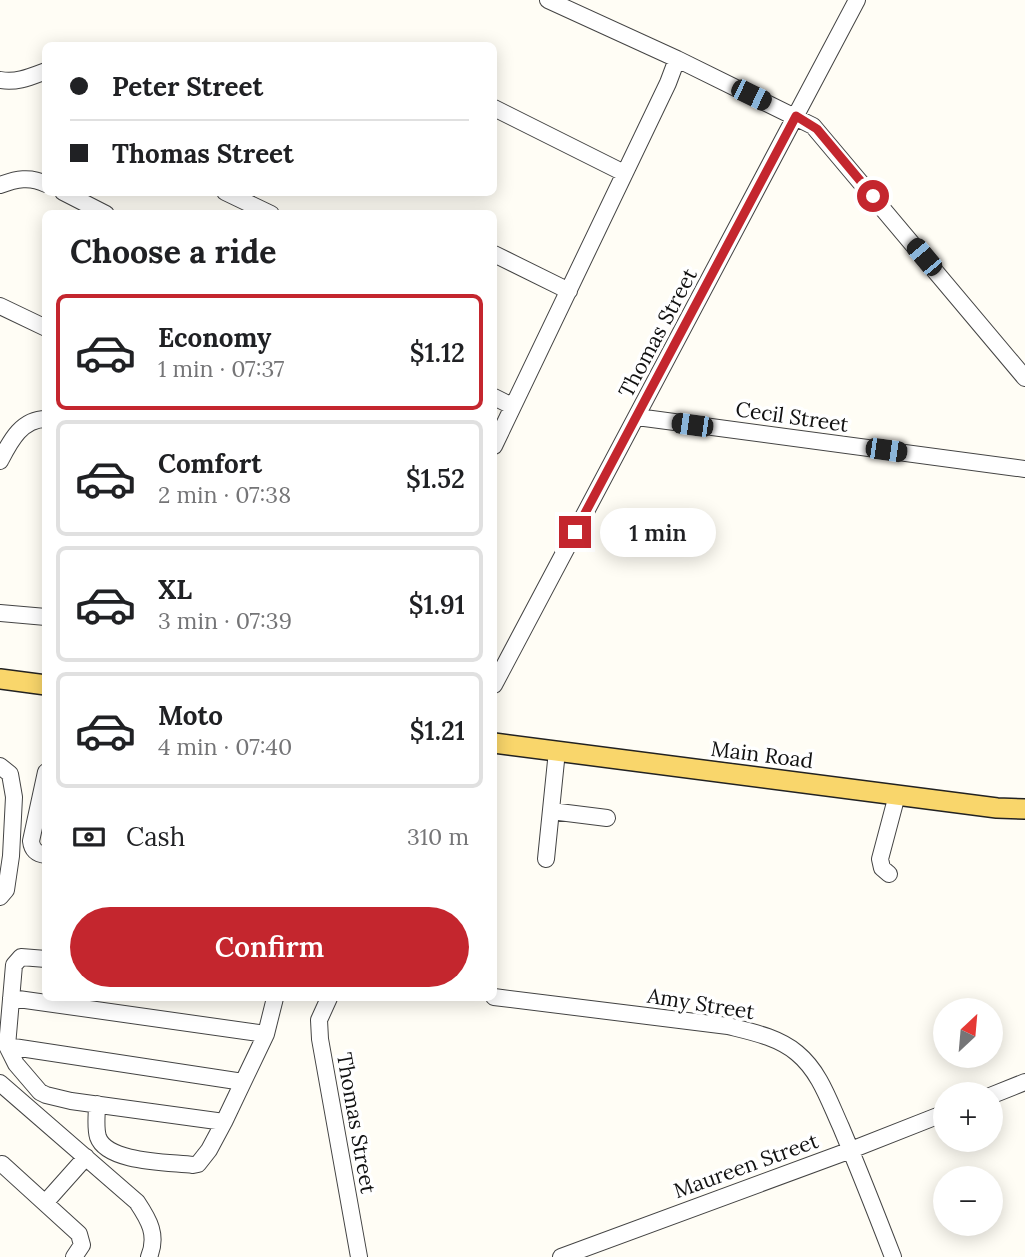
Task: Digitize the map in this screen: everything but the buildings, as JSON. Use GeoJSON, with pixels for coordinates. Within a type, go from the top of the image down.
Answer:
{"type":"FeatureCollection","features":[{"type":"Feature","properties":{"kind":"main road"},"geometry":{"type":"LineString","coordinates":[[0,679],[42,684]]}},
{"type":"Feature","properties":{"kind":"main road","name":"Main Road"},"geometry":{"type":"LineString","coordinates":[[497,743],[997,808],[1025,809]]}},
{"type":"Feature","properties":{"kind":"street"},"geometry":{"type":"LineString","coordinates":[[548,0],[813,126],[1025,378]]}},
{"type":"Feature","properties":{"kind":"street","name":"Thomas Street"},"geometry":{"type":"LineString","coordinates":[[497,679],[857,0]]}},
{"type":"Feature","properties":{"kind":"street"},"geometry":{"type":"LineString","coordinates":[[497,439],[677,60]]}},
{"type":"Feature","properties":{"kind":"street"},"geometry":{"type":"LineString","coordinates":[[0,80],[23,80],[42,73]]}},
{"type":"Feature","properties":{"kind":"street"},"geometry":{"type":"LineString","coordinates":[[497,110],[624,173]]}},
{"type":"Feature","properties":{"kind":"street"},"geometry":{"type":"LineString","coordinates":[[0,185],[28,178],[42,183]]}},
{"type":"Feature","properties":{"kind":"street"},"geometry":{"type":"LineString","coordinates":[[71,196],[98,210]]}},
{"type":"Feature","properties":{"kind":"street"},"geometry":{"type":"LineString","coordinates":[[233,196],[263,210]]}},
{"type":"Feature","properties":{"kind":"street"},"geometry":{"type":"LineString","coordinates":[[497,255],[569,291]]}},
{"type":"Feature","properties":{"kind":"street"},"geometry":{"type":"LineString","coordinates":[[0,306],[42,326]]}},
{"type":"Feature","properties":{"kind":"street"},"geometry":{"type":"LineString","coordinates":[[497,398],[512,406]]}},
{"type":"Feature","properties":{"kind":"street","name":"Cecil Street"},"geometry":{"type":"LineString","coordinates":[[637,417],[1025,469]]}},
{"type":"Feature","properties":{"kind":"street"},"geometry":{"type":"LineString","coordinates":[[0,461],[22,427],[42,419]]}},
{"type":"Feature","properties":{"kind":"street"},"geometry":{"type":"LineString","coordinates":[[0,613],[42,617]]}},
{"type":"Feature","properties":{"kind":"street"},"geometry":{"type":"LineString","coordinates":[[546,859],[557,751]]}},
{"type":"Feature","properties":{"kind":"street"},"geometry":{"type":"LineString","coordinates":[[0,766],[7,771],[12,781],[7,812],[6,890],[0,897]]}},
{"type":"Feature","properties":{"kind":"street"},"geometry":{"type":"LineString","coordinates":[[889,874],[880,859],[897,795]]}},
{"type":"Feature","properties":{"kind":"street"},"geometry":{"type":"LineString","coordinates":[[551,811],[607,818]]}},
{"type":"Feature","properties":{"kind":"street"},"geometry":{"type":"LineString","coordinates":[[42,812],[31,846],[42,854]]}},
{"type":"Feature","properties":{"kind":"street"},"geometry":{"type":"LineString","coordinates":[[42,959],[26,957],[17,960],[14,965],[7,1046],[16,1065],[40,1092],[56,1098],[224,1122]]}},
{"type":"Feature","properties":{"kind":"street","name":"Amy Street"},"geometry":{"type":"LineString","coordinates":[[497,997],[728,1026],[785,1044],[810,1066],[824,1088],[892,1257]]}},
{"type":"Feature","properties":{"kind":"street"},"geometry":{"type":"LineString","coordinates":[[11,998],[266,1034]]}},
{"type":"Feature","properties":{"kind":"street"},"geometry":{"type":"LineString","coordinates":[[97,1104],[97,1134],[103,1145],[114,1153],[131,1158],[198,1164],[224,1122],[266,1034],[274,1001]]}},
{"type":"Feature","properties":{"kind":"street","name":"Thomas Street"},"geometry":{"type":"LineString","coordinates":[[328,1001],[320,1020],[320,1039],[359,1257]]}},
{"type":"Feature","properties":{"kind":"street"},"geometry":{"type":"LineString","coordinates":[[7,1046],[243,1082]]}},
{"type":"Feature","properties":{"kind":"street"},"geometry":{"type":"LineString","coordinates":[[1003,1091],[1025,1082]]}},
{"type":"Feature","properties":{"kind":"street"},"geometry":{"type":"LineString","coordinates":[[1,1087],[137,1202],[152,1227],[153,1244],[149,1257]]}},
{"type":"Feature","properties":{"kind":"street","name":"Maureen Street"},"geometry":{"type":"LineString","coordinates":[[561,1257],[600,1250],[933,1118]]}},
{"type":"Feature","properties":{"kind":"street"},"geometry":{"type":"LineString","coordinates":[[45,1203],[86,1157]]}},
{"type":"Feature","properties":{"kind":"street"},"geometry":{"type":"LineString","coordinates":[[2,1164],[79,1234],[82,1245],[74,1257]]}},
{"type":"Feature","properties":{"kind":"route"},"geometry":{"type":"LineString","coordinates":[[575,532],[796,116],[817,129],[873,196]]}}]}
